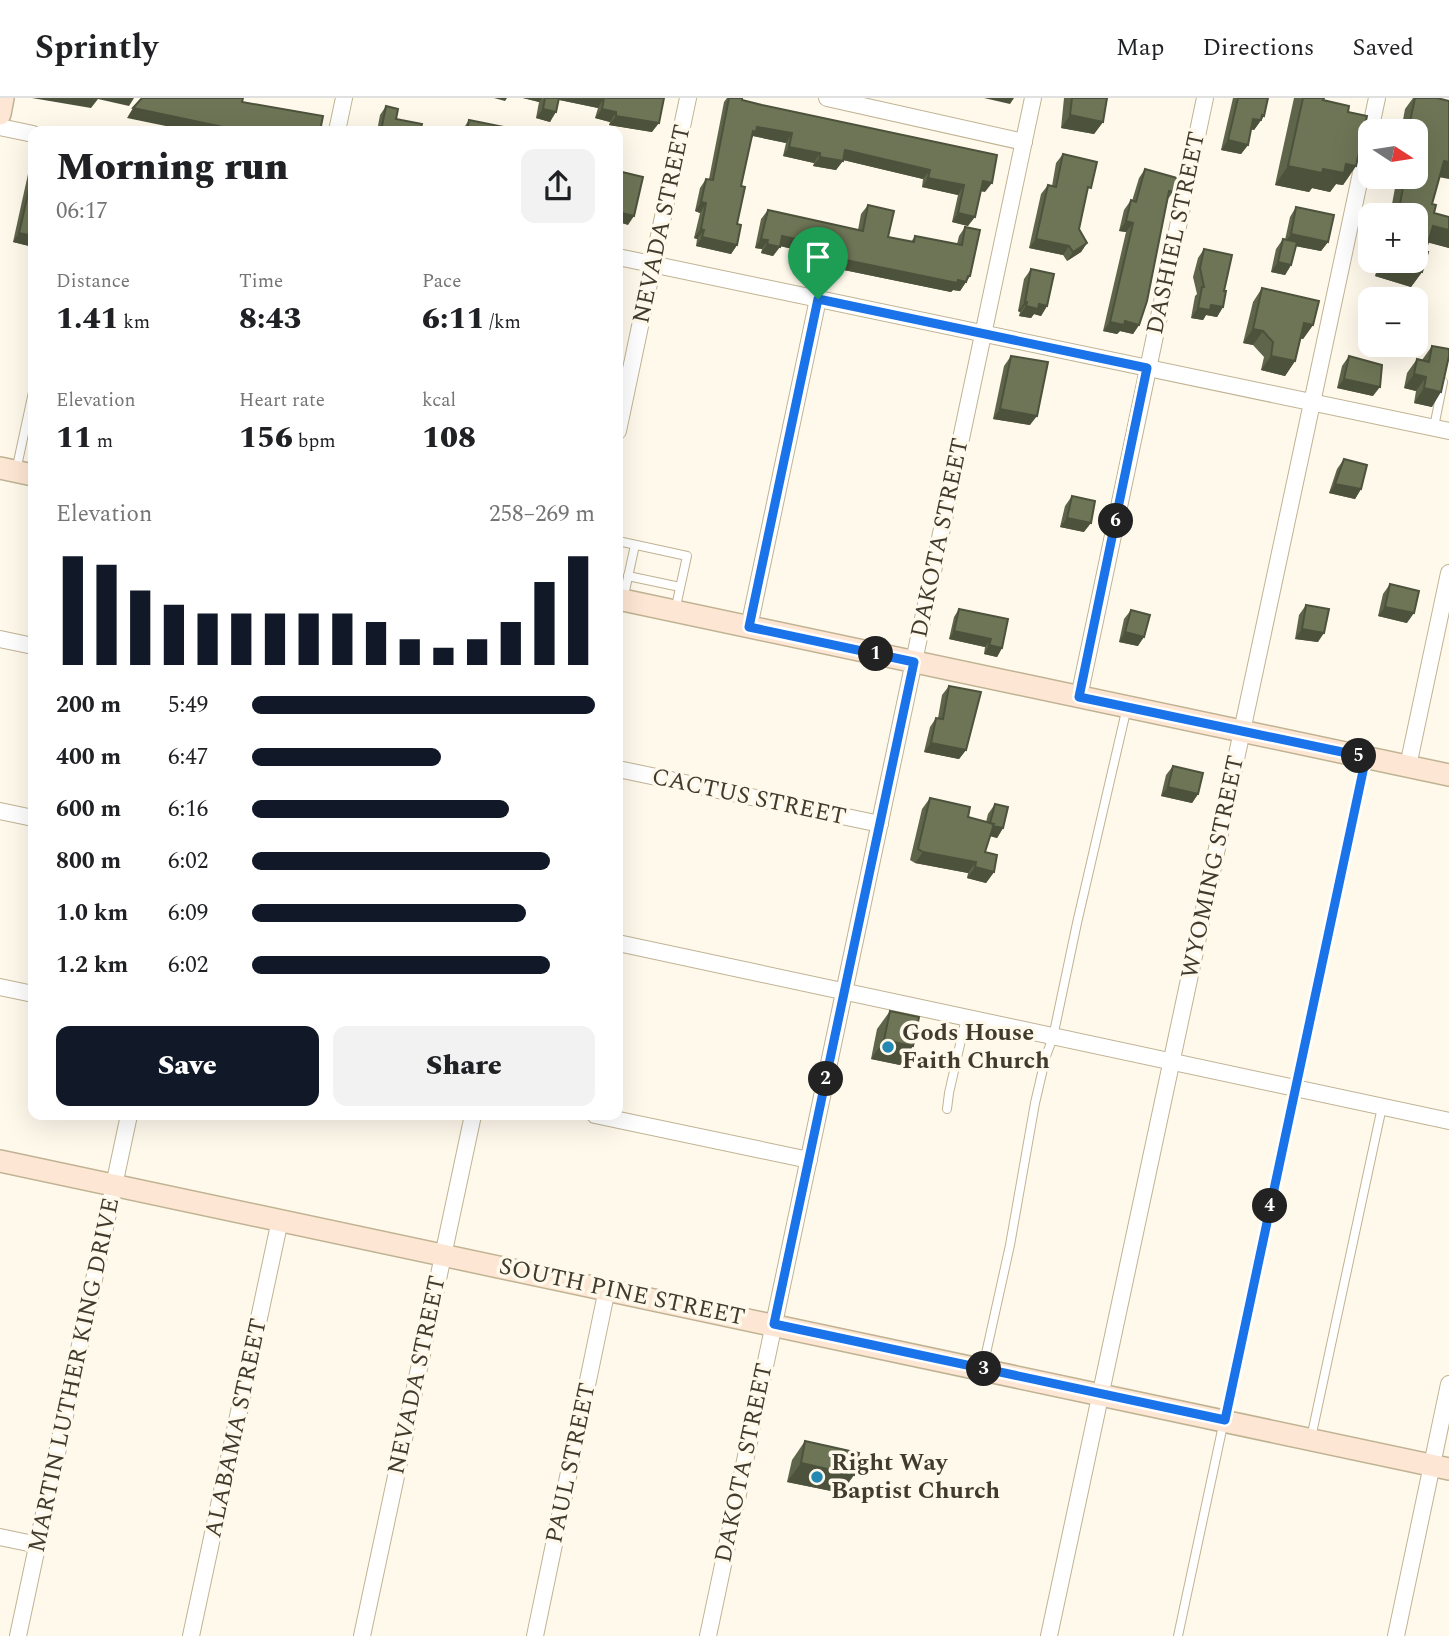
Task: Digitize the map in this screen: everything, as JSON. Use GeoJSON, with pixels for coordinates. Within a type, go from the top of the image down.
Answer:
{"type":"FeatureCollection","features":[{"type":"Feature","properties":{"kind":"street"},"geometry":{"type":"LineString","coordinates":[[0,114],[4,98]]}},
{"type":"Feature","properties":{"kind":"street"},"geometry":{"type":"LineString","coordinates":[[338,126],[344,98]]}},
{"type":"Feature","properties":{"kind":"street","name":"NEVADA STREET"},"geometry":{"type":"LineString","coordinates":[[623,407],[688,98]]}},
{"type":"Feature","properties":{"kind":"street"},"geometry":{"type":"LineString","coordinates":[[827,98],[1024,142]]}},
{"type":"Feature","properties":{"kind":"street","name":"DAKOTA STREET"},"geometry":{"type":"LineString","coordinates":[[708,1636],[1033,98]]}},
{"type":"Feature","properties":{"kind":"street","name":"DASHIEL STREET"},"geometry":{"type":"LineString","coordinates":[[1079,697],[1205,98]]}},
{"type":"Feature","properties":{"kind":"street","name":"WYOMING STREET"},"geometry":{"type":"LineString","coordinates":[[1049,1636],[1377,98]]}},
{"type":"Feature","properties":{"kind":"street"},"geometry":{"type":"LineString","coordinates":[[0,127],[28,133]]}},
{"type":"Feature","properties":{"kind":"street"},"geometry":{"type":"LineString","coordinates":[[623,258],[1441,429]]}},
{"type":"Feature","properties":{"kind":"street"},"geometry":{"type":"LineString","coordinates":[[749,627],[818,299]]}},
{"type":"Feature","properties":{"kind":"street"},"geometry":{"type":"LineString","coordinates":[[1408,766],[1449,573]]}},
{"type":"Feature","properties":{"kind":"street"},"geometry":{"type":"LineString","coordinates":[[623,601],[1449,775]]}},
{"type":"Feature","properties":{"kind":"street"},"geometry":{"type":"LineString","coordinates":[[0,639],[28,645]]}},
{"type":"Feature","properties":{"kind":"street","name":"CACTUS STREET"},"geometry":{"type":"LineString","coordinates":[[623,770],[880,824]]}},
{"type":"Feature","properties":{"kind":"street"},"geometry":{"type":"LineString","coordinates":[[0,811],[28,817]]}},
{"type":"Feature","properties":{"kind":"street"},"geometry":{"type":"LineString","coordinates":[[623,944],[1449,1121]]}},
{"type":"Feature","properties":{"kind":"street"},"geometry":{"type":"LineString","coordinates":[[0,987],[28,993]]}},
{"type":"Feature","properties":{"kind":"street","name":"MARTIN LUTHER KING DRIVE"},"geometry":{"type":"LineString","coordinates":[[18,1636],[128,1120]]}},
{"type":"Feature","properties":{"kind":"street","name":"NEVADA STREET"},"geometry":{"type":"LineString","coordinates":[[362,1636],[471,1120]]}},
{"type":"Feature","properties":{"kind":"street"},"geometry":{"type":"LineString","coordinates":[[619,1120],[808,1160]]}},
{"type":"Feature","properties":{"kind":"street","name":"SOUTH PINE STREET"},"geometry":{"type":"LineString","coordinates":[[1,1164],[443,1254],[1441,1467]]}},
{"type":"Feature","properties":{"kind":"street","name":"ALABAMA STREET"},"geometry":{"type":"LineString","coordinates":[[191,1636],[280,1220]]}},
{"type":"Feature","properties":{"kind":"street","name":"PAUL STREET"},"geometry":{"type":"LineString","coordinates":[[535,1636],[607,1289]]}},
{"type":"Feature","properties":{"kind":"street"},"geometry":{"type":"LineString","coordinates":[[1396,1636],[1441,1467],[1449,1384]]}},
{"type":"Feature","properties":{"kind":"street"},"geometry":{"type":"LineString","coordinates":[[0,1537],[38,1545]]}},
{"type":"Feature","properties":{"kind":"lane"},"geometry":{"type":"LineString","coordinates":[[1441,429],[1446,368]]}},
{"type":"Feature","properties":{"kind":"lane"},"geometry":{"type":"LineString","coordinates":[[16,471],[28,414]]}},
{"type":"Feature","properties":{"kind":"lane"},"geometry":{"type":"LineString","coordinates":[[623,542],[687,556],[675,611]]}},
{"type":"Feature","properties":{"kind":"lane"},"geometry":{"type":"LineString","coordinates":[[623,591],[635,545]]}},
{"type":"Feature","properties":{"kind":"lane"},"geometry":{"type":"LineString","coordinates":[[628,576],[680,587]]}},
{"type":"Feature","properties":{"kind":"lane"},"geometry":{"type":"LineString","coordinates":[[983,1369],[1010,1245],[1035,1103],[1053,1037],[1127,707]]}},
{"type":"Feature","properties":{"kind":"lane"},"geometry":{"type":"LineString","coordinates":[[1178,1636],[1366,757]]}},
{"type":"Feature","properties":{"kind":"lane"},"geometry":{"type":"LineString","coordinates":[[947,1109],[966,1018]]}},
{"type":"Feature","properties":{"kind":"lane"},"geometry":{"type":"LineString","coordinates":[[1311,1438],[1382,1107]]}},
{"type":"Feature","properties":{"kind":"building"},"geometry":{"type":"Polygon","coordinates":[[[142,98],[243,98],[242,102],[323,116],[321,126],[218,126],[133,108],[142,98]]]}},
{"type":"Feature","properties":{"kind":"building"},"geometry":{"type":"Polygon","coordinates":[[[545,98],[559,98],[556,112],[543,109],[545,98]]]}},
{"type":"Feature","properties":{"kind":"building"},"geometry":{"type":"Polygon","coordinates":[[[604,98],[664,98],[659,123],[616,116],[616,112],[602,109],[604,98]]]}},
{"type":"Feature","properties":{"kind":"building"},"geometry":{"type":"Polygon","coordinates":[[[729,98],[742,98],[762,105],[997,155],[992,183],[983,181],[975,217],[958,213],[964,185],[928,178],[930,170],[845,150],[843,161],[820,157],[820,153],[789,147],[792,133],[757,127],[756,132],[753,131],[741,186],[745,187],[737,224],[741,225],[737,245],[702,237],[706,203],[701,202],[706,179],[713,180],[729,98]]]}},
{"type":"Feature","properties":{"kind":"building"},"geometry":{"type":"Polygon","coordinates":[[[1072,98],[1107,98],[1103,122],[1070,115],[1072,98]]]}},
{"type":"Feature","properties":{"kind":"building"},"geometry":{"type":"Polygon","coordinates":[[[1238,98],[1268,98],[1264,116],[1262,115],[1261,120],[1253,119],[1248,145],[1228,140],[1238,98]]]}},
{"type":"Feature","properties":{"kind":"building"},"geometry":{"type":"Polygon","coordinates":[[[1303,98],[1324,98],[1323,100],[1349,106],[1348,112],[1367,116],[1366,119],[1358,119],[1356,166],[1346,164],[1344,173],[1323,169],[1322,173],[1288,166],[1303,98]]]}},
{"type":"Feature","properties":{"kind":"building"},"geometry":{"type":"Polygon","coordinates":[[[1415,98],[1449,101],[1449,162],[1444,161],[1432,204],[1436,205],[1434,213],[1449,217],[1449,230],[1433,226],[1428,242],[1428,203],[1400,203],[1403,189],[1428,189],[1428,119],[1411,119],[1415,98]]]}},
{"type":"Feature","properties":{"kind":"building"},"geometry":{"type":"Polygon","coordinates":[[[386,106],[398,109],[396,119],[422,124],[421,126],[382,126],[386,106]]]}},
{"type":"Feature","properties":{"kind":"building"},"geometry":{"type":"Polygon","coordinates":[[[469,120],[499,126],[468,126],[469,120]]]}},
{"type":"Feature","properties":{"kind":"building"},"geometry":{"type":"Polygon","coordinates":[[[1063,154],[1097,162],[1091,188],[1088,187],[1079,229],[1087,243],[1073,252],[1069,246],[1036,239],[1048,185],[1056,187],[1063,154]]]}},
{"type":"Feature","properties":{"kind":"building"},"geometry":{"type":"Polygon","coordinates":[[[1145,169],[1177,178],[1173,192],[1169,191],[1147,301],[1139,325],[1125,321],[1124,325],[1110,322],[1133,223],[1126,221],[1131,200],[1136,202],[1145,169]]]}},
{"type":"Feature","properties":{"kind":"building"},"geometry":{"type":"Polygon","coordinates":[[[623,172],[643,177],[634,216],[623,213],[623,172]]]}},
{"type":"Feature","properties":{"kind":"building"},"geometry":{"type":"Polygon","coordinates":[[[28,194],[28,235],[19,233],[28,194]]]}},
{"type":"Feature","properties":{"kind":"building"},"geometry":{"type":"Polygon","coordinates":[[[868,205],[894,211],[888,237],[914,242],[915,236],[962,245],[965,227],[980,230],[970,276],[966,282],[958,280],[957,283],[807,252],[809,242],[782,236],[780,247],[767,244],[768,240],[761,239],[768,210],[863,231],[868,205]]]}},
{"type":"Feature","properties":{"kind":"building"},"geometry":{"type":"Polygon","coordinates":[[[1296,207],[1334,215],[1328,242],[1291,234],[1296,207]]]}},
{"type":"Feature","properties":{"kind":"building"},"geometry":{"type":"Polygon","coordinates":[[[1283,239],[1297,242],[1291,265],[1278,262],[1283,239]]]}},
{"type":"Feature","properties":{"kind":"building"},"geometry":{"type":"Polygon","coordinates":[[[1204,249],[1232,255],[1223,307],[1211,305],[1210,310],[1198,308],[1204,287],[1200,268],[1204,249]]]}},
{"type":"Feature","properties":{"kind":"building"},"geometry":{"type":"Polygon","coordinates":[[[1031,269],[1054,274],[1047,306],[1039,304],[1038,309],[1026,306],[1025,302],[1031,269]]]}},
{"type":"Feature","properties":{"kind":"building"},"geometry":{"type":"Polygon","coordinates":[[[1262,288],[1319,301],[1313,325],[1304,323],[1295,361],[1271,356],[1273,342],[1263,331],[1253,329],[1262,288]]]}},
{"type":"Feature","properties":{"kind":"building"},"geometry":{"type":"Polygon","coordinates":[[[1432,346],[1449,349],[1441,392],[1424,388],[1426,377],[1414,374],[1417,359],[1429,362],[1432,346]]]}},
{"type":"Feature","properties":{"kind":"building"},"geometry":{"type":"Polygon","coordinates":[[[1011,356],[1048,362],[1037,416],[1000,409],[1011,356]]]}},
{"type":"Feature","properties":{"kind":"building"},"geometry":{"type":"Polygon","coordinates":[[[1349,356],[1382,365],[1380,387],[1344,379],[1349,356]]]}},
{"type":"Feature","properties":{"kind":"building"},"geometry":{"type":"Polygon","coordinates":[[[1344,459],[1367,465],[1361,489],[1335,484],[1344,459]]]}},
{"type":"Feature","properties":{"kind":"building"},"geometry":{"type":"Polygon","coordinates":[[[1072,496],[1095,501],[1091,523],[1067,518],[1072,496]]]}},
{"type":"Feature","properties":{"kind":"building"},"geometry":{"type":"Polygon","coordinates":[[[1390,584],[1419,591],[1414,613],[1385,607],[1390,584]]]}},
{"type":"Feature","properties":{"kind":"building"},"geometry":{"type":"Polygon","coordinates":[[[1306,605],[1329,609],[1324,633],[1302,629],[1306,605]]]}},
{"type":"Feature","properties":{"kind":"building"},"geometry":{"type":"Polygon","coordinates":[[[959,609],[1008,619],[1002,648],[989,645],[991,639],[954,631],[959,609]]]}},
{"type":"Feature","properties":{"kind":"building"},"geometry":{"type":"Polygon","coordinates":[[[1131,610],[1150,615],[1144,637],[1125,632],[1131,610]]]}},
{"type":"Feature","properties":{"kind":"building"},"geometry":{"type":"Polygon","coordinates":[[[949,686],[981,692],[966,750],[931,743],[936,718],[943,719],[949,686]]]}},
{"type":"Feature","properties":{"kind":"building"},"geometry":{"type":"Polygon","coordinates":[[[1173,766],[1203,773],[1198,794],[1168,787],[1173,766]]]}},
{"type":"Feature","properties":{"kind":"building"},"geometry":{"type":"Polygon","coordinates":[[[930,798],[970,807],[968,817],[994,824],[985,852],[997,855],[994,872],[975,867],[976,862],[918,849],[930,798]]]}},
{"type":"Feature","properties":{"kind":"building"},"geometry":{"type":"Polygon","coordinates":[[[995,804],[1008,807],[1003,828],[990,823],[995,804]]]}},
{"type":"Feature","properties":{"kind":"building"},"geometry":{"type":"Polygon","coordinates":[[[890,1011],[919,1017],[913,1046],[884,1040],[890,1011]]]}},
{"type":"Feature","properties":{"kind":"building"},"geometry":{"type":"Polygon","coordinates":[[[805,1441],[859,1453],[854,1475],[801,1463],[805,1441]]]}},
{"type":"Feature","properties":{"kind":"place","name":"Gods House Faith Church"},"geometry":{"type":"Point","coordinates":[888,1047]}},
{"type":"Feature","properties":{"kind":"place","name":"Right Way Baptist Church"},"geometry":{"type":"Point","coordinates":[817,1477]}},
{"type":"Feature","properties":{"kind":"route"},"geometry":{"type":"LineString","coordinates":[[818,299],[1147,368],[1079,697],[1366,757],[1225,1420],[774,1324],[914,662],[749,627],[818,299]]}}]}
